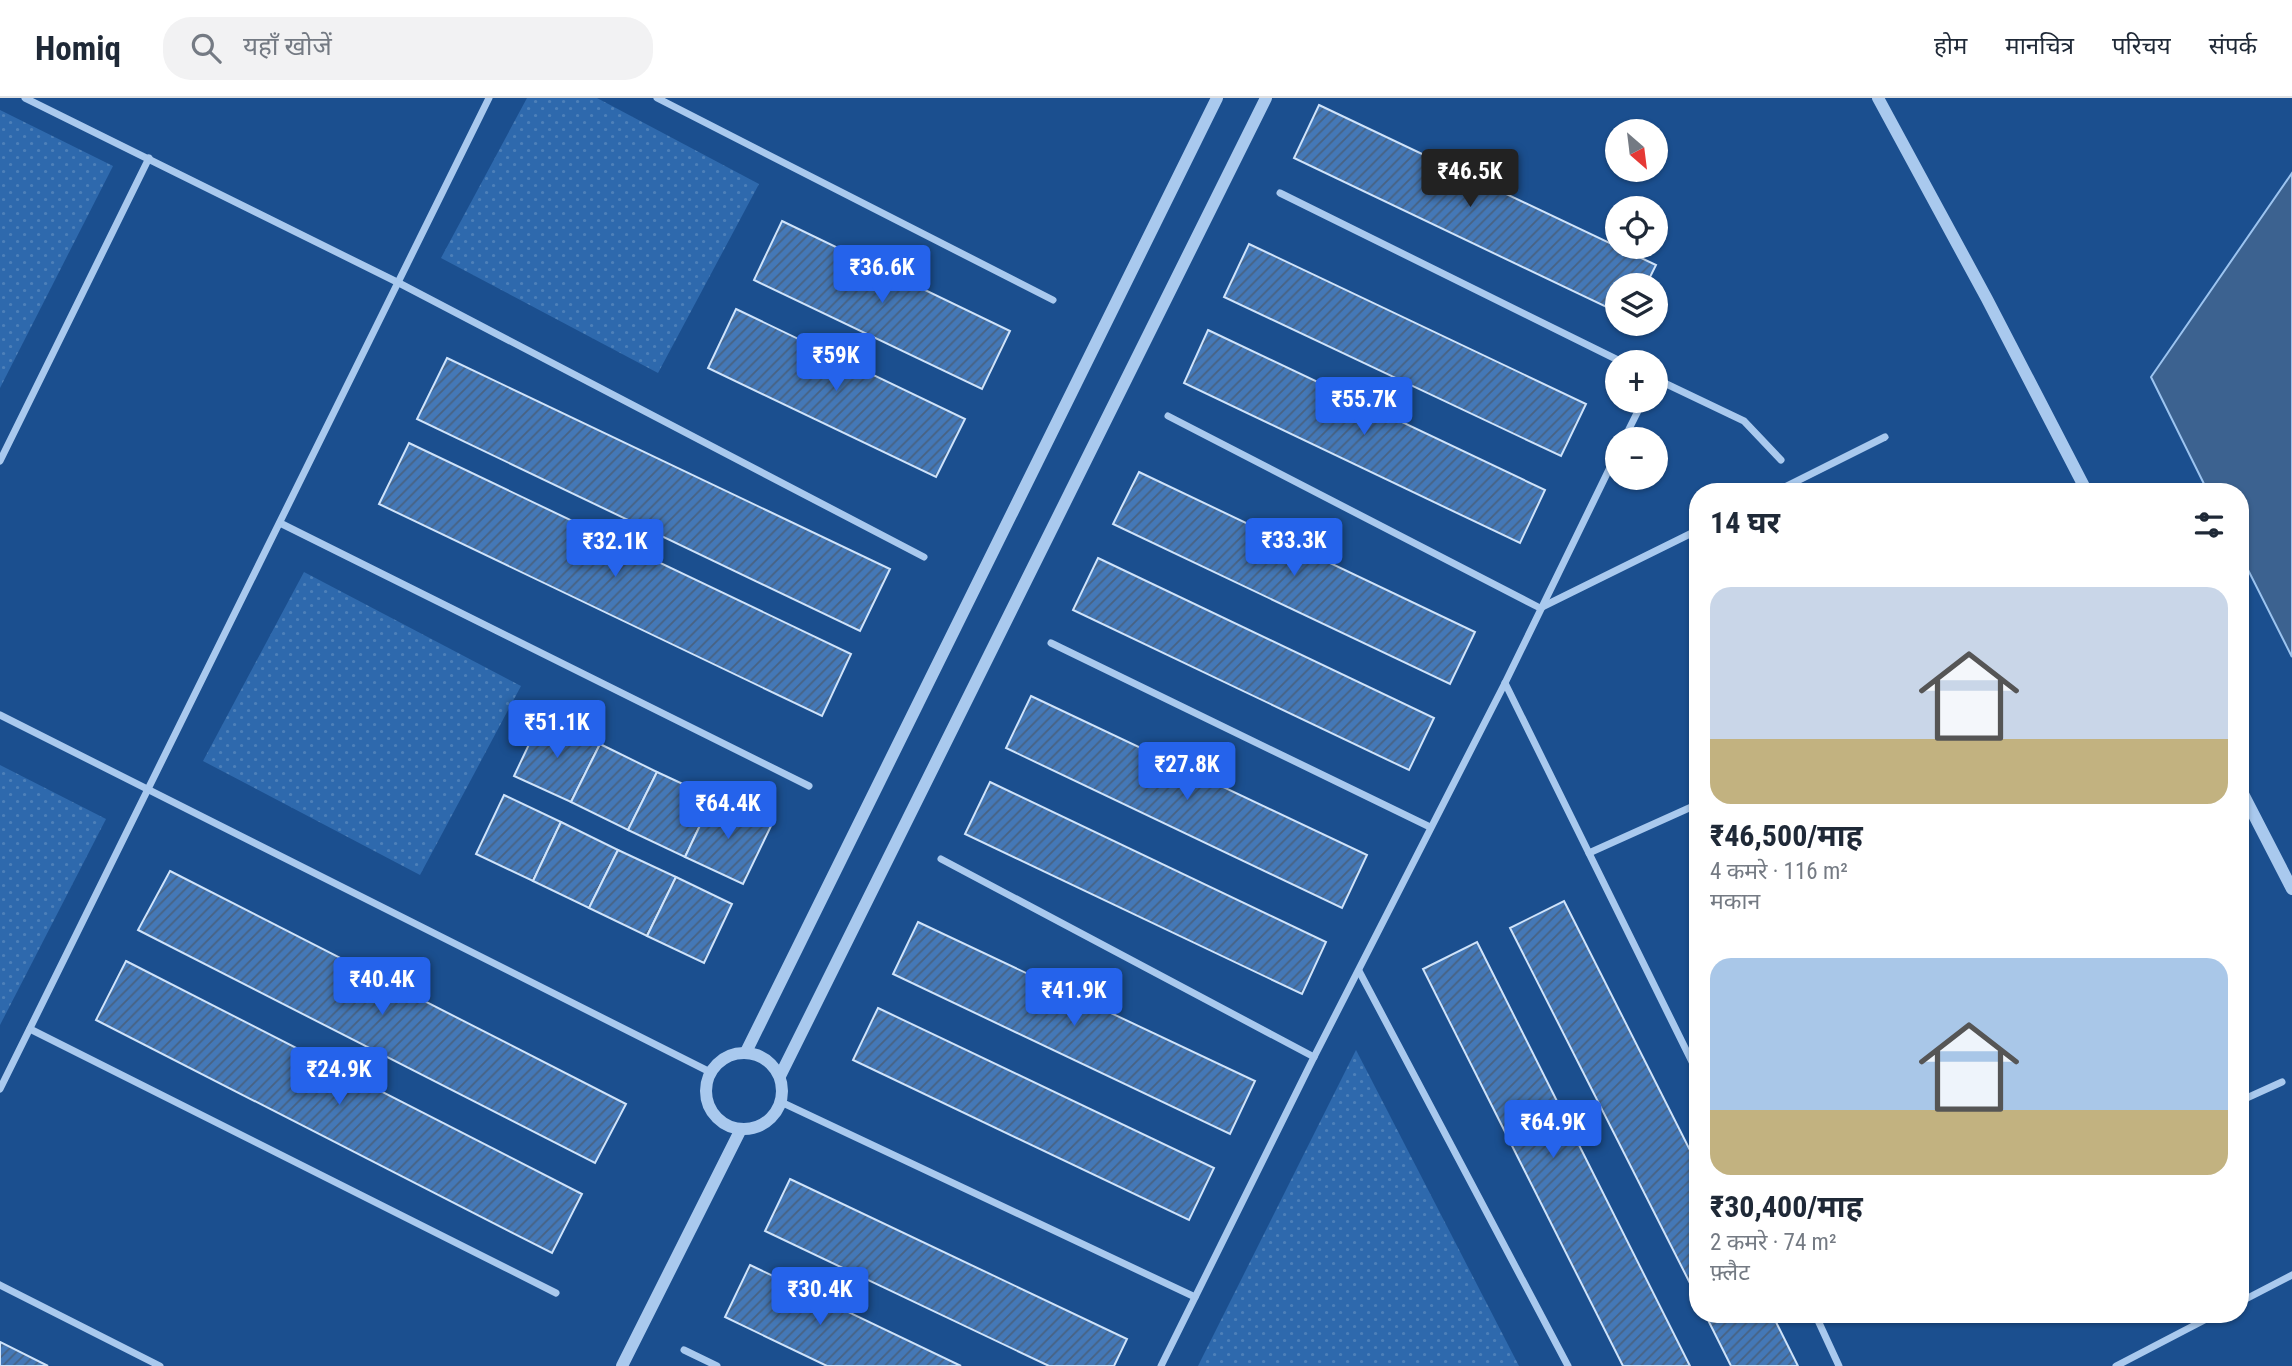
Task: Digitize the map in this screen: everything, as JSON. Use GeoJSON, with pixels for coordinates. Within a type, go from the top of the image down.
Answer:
{"type":"FeatureCollection","features":[{"type":"Feature","properties":{"kind":"street"},"geometry":{"type":"LineString","coordinates":[[26,98],[399,283],[925,557]]}},
{"type":"Feature","properties":{"kind":"street"},"geometry":{"type":"LineString","coordinates":[[0,1089],[489,98]]}},
{"type":"Feature","properties":{"kind":"street"},"geometry":{"type":"LineString","coordinates":[[657,98],[1053,300]]}},
{"type":"Feature","properties":{"kind":"street"},"geometry":{"type":"LineString","coordinates":[[746,1052],[1217,98]]}},
{"type":"Feature","properties":{"kind":"street"},"geometry":{"type":"LineString","coordinates":[[780,1076],[1266,98]]}},
{"type":"Feature","properties":{"kind":"street"},"geometry":{"type":"LineString","coordinates":[[1878,98],[2082,483]]}},
{"type":"Feature","properties":{"kind":"street"},"geometry":{"type":"LineString","coordinates":[[0,461],[149,158]]}},
{"type":"Feature","properties":{"kind":"street"},"geometry":{"type":"LineString","coordinates":[[1280,193],[1605,354]]}},
{"type":"Feature","properties":{"kind":"street"},"geometry":{"type":"LineString","coordinates":[[1668,385],[1744,421],[1781,460]]}},
{"type":"Feature","properties":{"kind":"street"},"geometry":{"type":"LineString","coordinates":[[1168,416],[1540,608]]}},
{"type":"Feature","properties":{"kind":"street"},"geometry":{"type":"LineString","coordinates":[[1793,483],[1885,437]]}},
{"type":"Feature","properties":{"kind":"street"},"geometry":{"type":"LineString","coordinates":[[1161,1366],[1314,1057],[1505,683],[1605,477]]}},
{"type":"Feature","properties":{"kind":"street"},"geometry":{"type":"LineString","coordinates":[[280,523],[810,786]]}},
{"type":"Feature","properties":{"kind":"street"},"geometry":{"type":"LineString","coordinates":[[1540,608],[1689,534]]}},
{"type":"Feature","properties":{"kind":"street"},"geometry":{"type":"LineString","coordinates":[[1051,643],[1430,827]]}},
{"type":"Feature","properties":{"kind":"street"},"geometry":{"type":"LineString","coordinates":[[1505,683],[1689,1056]]}},
{"type":"Feature","properties":{"kind":"street"},"geometry":{"type":"LineString","coordinates":[[0,716],[710,1072]]}},
{"type":"Feature","properties":{"kind":"street"},"geometry":{"type":"LineString","coordinates":[[2249,805],[2292,889]]}},
{"type":"Feature","properties":{"kind":"street"},"geometry":{"type":"LineString","coordinates":[[1589,853],[1689,808]]}},
{"type":"Feature","properties":{"kind":"street"},"geometry":{"type":"LineString","coordinates":[[941,859],[1314,1057]]}},
{"type":"Feature","properties":{"kind":"street"},"geometry":{"type":"LineString","coordinates":[[1359,971],[1568,1366]]}},
{"type":"Feature","properties":{"kind":"street"},"geometry":{"type":"LineString","coordinates":[[30,1029],[556,1293]]}},
{"type":"Feature","properties":{"kind":"street"},"geometry":{"type":"LineString","coordinates":[[746,1052],[760,1056],[772,1064],[780,1076],[783,1088],[781,1102],[772,1117],[758,1127],[741,1129],[726,1125],[714,1115],[707,1102],[705,1087],[710,1072],[719,1060],[732,1054],[746,1052]]}},
{"type":"Feature","properties":{"kind":"street"},"geometry":{"type":"LineString","coordinates":[[2249,1097],[2282,1082]]}},
{"type":"Feature","properties":{"kind":"street"},"geometry":{"type":"LineString","coordinates":[[781,1102],[1195,1297]]}},
{"type":"Feature","properties":{"kind":"street"},"geometry":{"type":"LineString","coordinates":[[622,1366],[741,1129]]}},
{"type":"Feature","properties":{"kind":"street"},"geometry":{"type":"LineString","coordinates":[[2249,1297],[2292,1275]]}},
{"type":"Feature","properties":{"kind":"street"},"geometry":{"type":"LineString","coordinates":[[0,1285],[160,1366]]}},
{"type":"Feature","properties":{"kind":"street"},"geometry":{"type":"LineString","coordinates":[[1819,1323],[1839,1366]]}},
{"type":"Feature","properties":{"kind":"street"},"geometry":{"type":"LineString","coordinates":[[2116,1366],[2199,1323]]}},
{"type":"Feature","properties":{"kind":"street"},"geometry":{"type":"LineString","coordinates":[[684,1350],[717,1366]]}},
{"type":"Feature","properties":{"kind":"shaded area"},"geometry":{"type":"Polygon","coordinates":[[[527,98],[597,98],[759,184],[658,373],[441,258],[527,98]]]}},
{"type":"Feature","properties":{"kind":"shaded area"},"geometry":{"type":"Polygon","coordinates":[[[0,110],[113,166],[0,388],[0,110]]]}},
{"type":"Feature","properties":{"kind":"shaded area"},"geometry":{"type":"Polygon","coordinates":[[[2292,173],[2292,657],[2249,572],[2249,483],[2204,483],[2151,377],[2292,173]]]}},
{"type":"Feature","properties":{"kind":"shaded area"},"geometry":{"type":"Polygon","coordinates":[[[304,572],[521,686],[420,875],[203,761],[304,572]]]}},
{"type":"Feature","properties":{"kind":"shaded area"},"geometry":{"type":"Polygon","coordinates":[[[0,765],[106,819],[0,1025],[0,765]]]}},
{"type":"Feature","properties":{"kind":"shaded area"},"geometry":{"type":"Polygon","coordinates":[[[1356,1050],[1519,1366],[1198,1366],[1356,1050]]]}},
{"type":"Feature","properties":{"kind":"building"},"geometry":{"type":"Polygon","coordinates":[[[1319,105],[1605,241],[1605,259],[1643,259],[1656,265],[1652,273],[1605,273],[1605,306],[1294,158],[1319,105]]]}},
{"type":"Feature","properties":{"kind":"building"},"geometry":{"type":"Polygon","coordinates":[[[782,221],[1010,331],[982,389],[754,280],[782,221]]]}},
{"type":"Feature","properties":{"kind":"building"},"geometry":{"type":"Polygon","coordinates":[[[1249,244],[1586,404],[1561,456],[1224,297],[1249,244]]]}},
{"type":"Feature","properties":{"kind":"building"},"geometry":{"type":"Polygon","coordinates":[[[736,309],[965,419],[936,477],[708,368],[736,309]]]}},
{"type":"Feature","properties":{"kind":"building"},"geometry":{"type":"Polygon","coordinates":[[[1208,330],[1545,490],[1520,543],[1184,383],[1208,330]]]}},
{"type":"Feature","properties":{"kind":"building"},"geometry":{"type":"Polygon","coordinates":[[[447,358],[890,569],[860,631],[417,419],[447,358]]]}},
{"type":"Feature","properties":{"kind":"building"},"geometry":{"type":"Polygon","coordinates":[[[409,443],[851,654],[822,716],[379,504],[409,443]]]}},
{"type":"Feature","properties":{"kind":"building"},"geometry":{"type":"Polygon","coordinates":[[[1139,472],[1475,632],[1450,684],[1113,524],[1139,472]]]}},
{"type":"Feature","properties":{"kind":"building"},"geometry":{"type":"Polygon","coordinates":[[[1098,558],[1434,718],[1409,770],[1073,610],[1098,558]]]}},
{"type":"Feature","properties":{"kind":"building"},"geometry":{"type":"Polygon","coordinates":[[[1031,696],[1367,855],[1342,908],[1006,748],[1031,696]]]}},
{"type":"Feature","properties":{"kind":"building"},"geometry":{"type":"Polygon","coordinates":[[[542,717],[600,744],[571,802],[514,776],[542,717]]]}},
{"type":"Feature","properties":{"kind":"building"},"geometry":{"type":"Polygon","coordinates":[[[600,744],[657,772],[628,830],[571,802],[600,744]]]}},
{"type":"Feature","properties":{"kind":"building"},"geometry":{"type":"Polygon","coordinates":[[[657,772],[713,798],[685,857],[628,830],[657,772]]]}},
{"type":"Feature","properties":{"kind":"building"},"geometry":{"type":"Polygon","coordinates":[[[990,782],[1326,942],[1302,994],[965,834],[990,782]]]}},
{"type":"Feature","properties":{"kind":"building"},"geometry":{"type":"Polygon","coordinates":[[[504,795],[561,822],[533,881],[476,854],[504,795]]]}},
{"type":"Feature","properties":{"kind":"building"},"geometry":{"type":"Polygon","coordinates":[[[713,798],[771,826],[743,884],[685,857],[713,798]]]}},
{"type":"Feature","properties":{"kind":"building"},"geometry":{"type":"Polygon","coordinates":[[[561,822],[618,850],[589,908],[533,881],[561,822]]]}},
{"type":"Feature","properties":{"kind":"building"},"geometry":{"type":"Polygon","coordinates":[[[618,850],[676,877],[647,936],[589,908],[618,850]]]}},
{"type":"Feature","properties":{"kind":"building"},"geometry":{"type":"Polygon","coordinates":[[[170,871],[626,1104],[595,1163],[138,930],[170,871]]]}},
{"type":"Feature","properties":{"kind":"building"},"geometry":{"type":"Polygon","coordinates":[[[676,877],[732,904],[704,963],[647,936],[676,877]]]}},
{"type":"Feature","properties":{"kind":"building"},"geometry":{"type":"Polygon","coordinates":[[[1564,901],[1689,1148],[1689,1281],[1510,928],[1564,901]]]}},
{"type":"Feature","properties":{"kind":"building"},"geometry":{"type":"Polygon","coordinates":[[[918,922],[1255,1081],[1230,1134],[893,974],[918,922]]]}},
{"type":"Feature","properties":{"kind":"building"},"geometry":{"type":"Polygon","coordinates":[[[1477,942],[1690,1366],[1623,1366],[1423,969],[1477,942]]]}},
{"type":"Feature","properties":{"kind":"building"},"geometry":{"type":"Polygon","coordinates":[[[126,961],[582,1194],[552,1253],[96,1020],[126,961]]]}},
{"type":"Feature","properties":{"kind":"building"},"geometry":{"type":"Polygon","coordinates":[[[878,1008],[1214,1168],[1189,1220],[853,1060],[878,1008]]]}},
{"type":"Feature","properties":{"kind":"building"},"geometry":{"type":"Polygon","coordinates":[[[790,1179],[1127,1339],[1114,1366],[1049,1366],[765,1231],[790,1179]]]}},
{"type":"Feature","properties":{"kind":"building"},"geometry":{"type":"Polygon","coordinates":[[[750,1265],[961,1366],[827,1366],[725,1317],[750,1265]]]}},
{"type":"Feature","properties":{"kind":"building"},"geometry":{"type":"Polygon","coordinates":[[[1710,1323],[1776,1323],[1798,1366],[1731,1366],[1710,1323]]]}},
{"type":"Feature","properties":{"kind":"building"},"geometry":{"type":"Polygon","coordinates":[[[0,1342],[48,1366],[0,1366],[0,1342]]]}}]}
